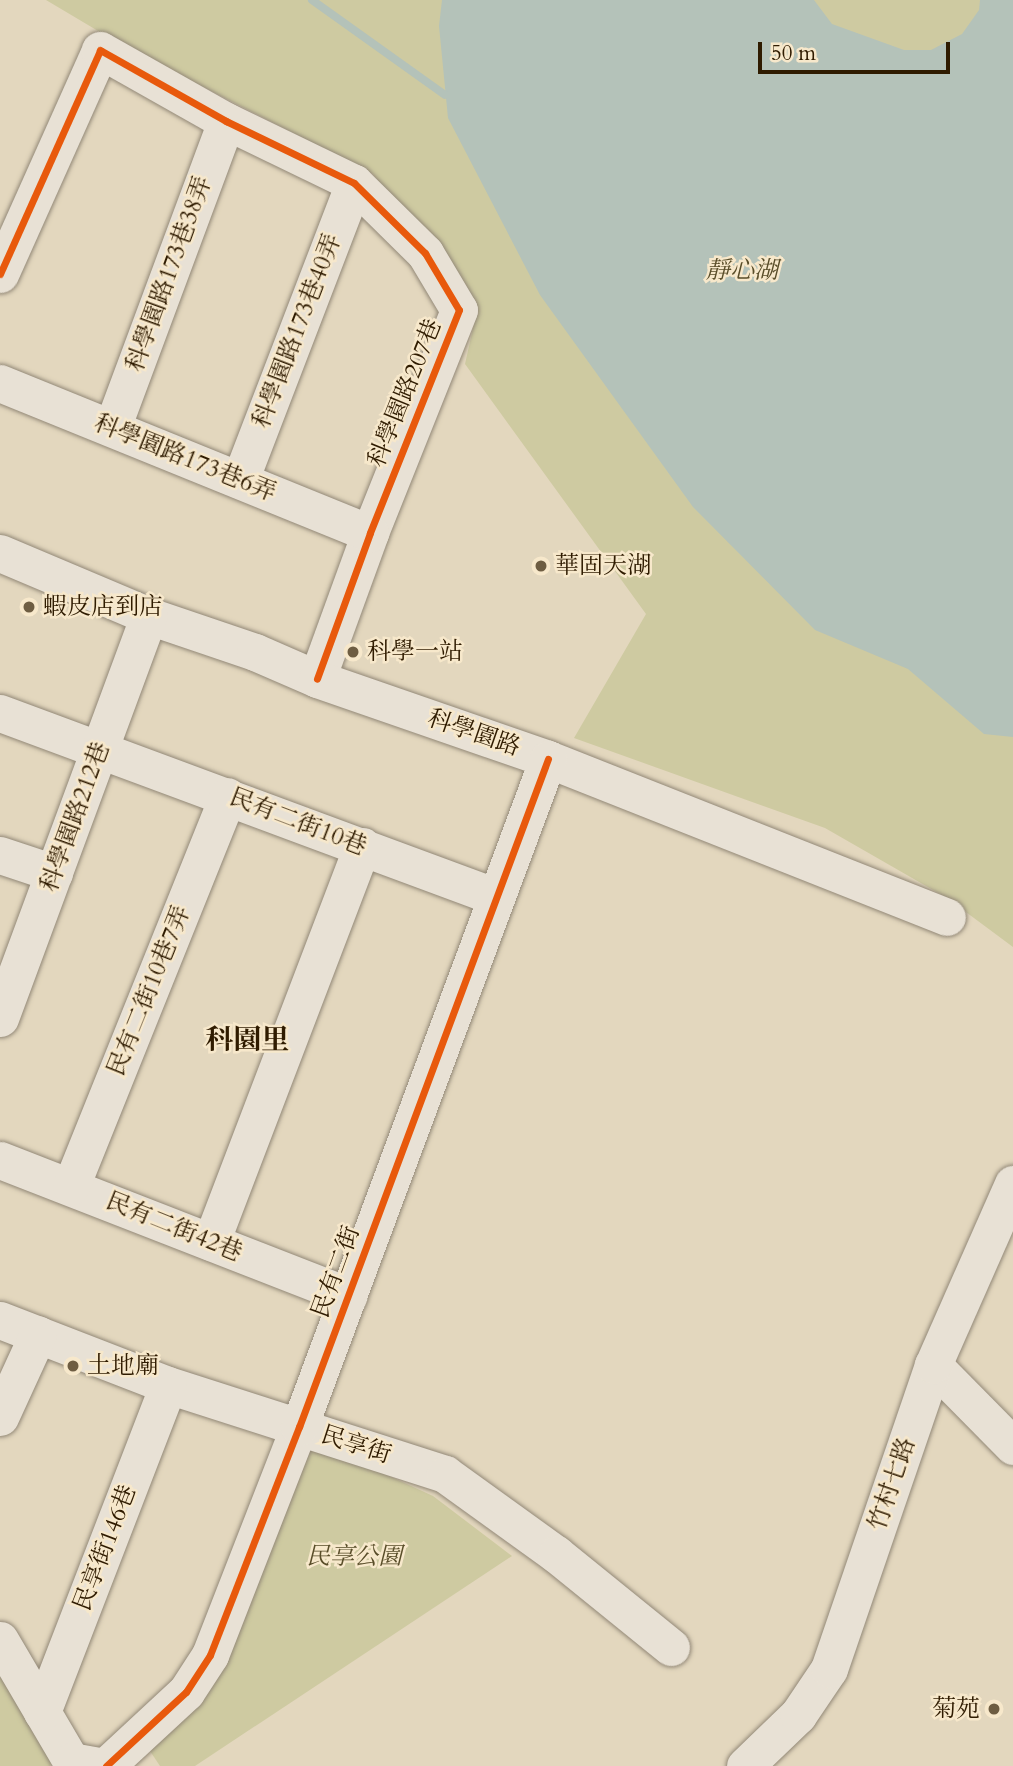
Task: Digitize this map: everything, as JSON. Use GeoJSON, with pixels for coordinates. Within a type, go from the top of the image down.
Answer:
{"type":"FeatureCollection","features":[{"type":"Feature","properties":{"kind":"street","name":"科學園路207巷"},"geometry":{"type":"LineString","coordinates":[[0,274],[100,50],[226,121],[354,183],[425,253],[459,310],[370,533],[317,679]]}},
{"type":"Feature","properties":{"kind":"street","name":"科學園路173巷38弄"},"geometry":{"type":"LineString","coordinates":[[112,428],[226,121]]}},
{"type":"Feature","properties":{"kind":"street","name":"科學園路173巷40弄"},"geometry":{"type":"LineString","coordinates":[[240,480],[354,183]]}},
{"type":"Feature","properties":{"kind":"street","name":"科學園路173巷6弄"},"geometry":{"type":"LineString","coordinates":[[0,383],[370,533]]}},
{"type":"Feature","properties":{"kind":"street","name":"科學園路"},"geometry":{"type":"LineString","coordinates":[[0,553],[149,616],[255,652],[317,679],[548,759],[947,917]]}},
{"type":"Feature","properties":{"kind":"street","name":"科學園路212巷"},"geometry":{"type":"LineString","coordinates":[[2,1005],[149,616]]}},
{"type":"Feature","properties":{"kind":"street","name":"民有二街10巷"},"geometry":{"type":"LineString","coordinates":[[0,713],[496,897]]}},
{"type":"Feature","properties":{"kind":"street","name":"民有二街"},"geometry":{"type":"LineString","coordinates":[[92,1764],[186,1692],[210,1655],[299,1427],[548,759]]}},
{"type":"Feature","properties":{"kind":"street","name":"民有二街10巷7弄"},"geometry":{"type":"LineString","coordinates":[[71,1186],[228,796]]}},
{"type":"Feature","properties":{"kind":"street"},"geometry":{"type":"LineString","coordinates":[[211,1242],[362,846]]}},
{"type":"Feature","properties":{"kind":"street"},"geometry":{"type":"LineString","coordinates":[[0,855],[54,873]]}},
{"type":"Feature","properties":{"kind":"street","name":"民有二街42巷"},"geometry":{"type":"LineString","coordinates":[[0,1160],[348,1296]]}},
{"type":"Feature","properties":{"kind":"street","name":"竹村七路"},"geometry":{"type":"LineString","coordinates":[[745,1766],[798,1715],[829,1669],[933,1365],[1013,1184]]}},
{"type":"Feature","properties":{"kind":"street","name":"民享街"},"geometry":{"type":"LineString","coordinates":[[0,1320],[168,1385],[445,1474],[556,1554],[671,1647]]}},
{"type":"Feature","properties":{"kind":"street"},"geometry":{"type":"LineString","coordinates":[[0,1417],[38,1334]]}},
{"type":"Feature","properties":{"kind":"street"},"geometry":{"type":"LineString","coordinates":[[933,1365],[1013,1446]]}},
{"type":"Feature","properties":{"kind":"street","name":"民享街146巷"},"geometry":{"type":"LineString","coordinates":[[42,1712],[168,1385]]}},
{"type":"Feature","properties":{"kind":"street"},"geometry":{"type":"LineString","coordinates":[[0,1640],[42,1712],[92,1764]]}},
{"type":"Feature","properties":{"kind":"green space","name":"靜心湖"},"geometry":{"type":"Polygon","coordinates":[[[46,0],[1013,0],[1013,947],[947,898],[825,828],[574,738],[646,614],[465,364],[476,315],[373,174],[120,44],[46,0]]]}},
{"type":"Feature","properties":{"kind":"green space","name":"民享公園"},"geometry":{"type":"Polygon","coordinates":[[[304,1437],[433,1496],[512,1556],[195,1766],[160,1766],[148,1748],[304,1437]]]}},
{"type":"Feature","properties":{"kind":"green space"},"geometry":{"type":"Polygon","coordinates":[[[0,1654],[54,1749],[50,1766],[0,1766],[0,1654]]]}},
{"type":"Feature","properties":{"kind":"shaded area","name":"靜心湖"},"geometry":{"type":"Polygon","coordinates":[[[442,0],[814,0],[832,24],[904,50],[931,50],[962,34],[979,10],[980,0],[1013,0],[1013,737],[984,734],[908,669],[815,630],[693,507],[540,295],[448,118],[439,26],[442,0]]]}},
{"type":"Feature","properties":{"kind":"waterway"},"geometry":{"type":"LineString","coordinates":[[312,0],[445,95]]}},
{"type":"Feature","properties":{"kind":"cycle path"},"geometry":{"type":"LineString","coordinates":[[0,274],[100,50],[226,121],[354,183],[425,253],[459,310],[370,533],[317,679]]}},
{"type":"Feature","properties":{"kind":"cycle path"},"geometry":{"type":"LineString","coordinates":[[106,1766],[186,1692],[210,1655],[299,1427],[548,759]]}},
{"type":"Feature","properties":{"kind":"place","name":"華固天湖"},"geometry":{"type":"Point","coordinates":[541,566]}},
{"type":"Feature","properties":{"kind":"place","name":"蝦皮店到店"},"geometry":{"type":"Point","coordinates":[29,607]}},
{"type":"Feature","properties":{"kind":"place","name":"科學一站"},"geometry":{"type":"Point","coordinates":[353,652]}},
{"type":"Feature","properties":{"kind":"place","name":"土地廟"},"geometry":{"type":"Point","coordinates":[73,1366]}},
{"type":"Feature","properties":{"kind":"place","name":"菊苑"},"geometry":{"type":"Point","coordinates":[994,1709]}},
{"type":"Feature","properties":{"kind":"district","name":"科園里"},"geometry":{"type":"Point","coordinates":[247,1040]}}]}
